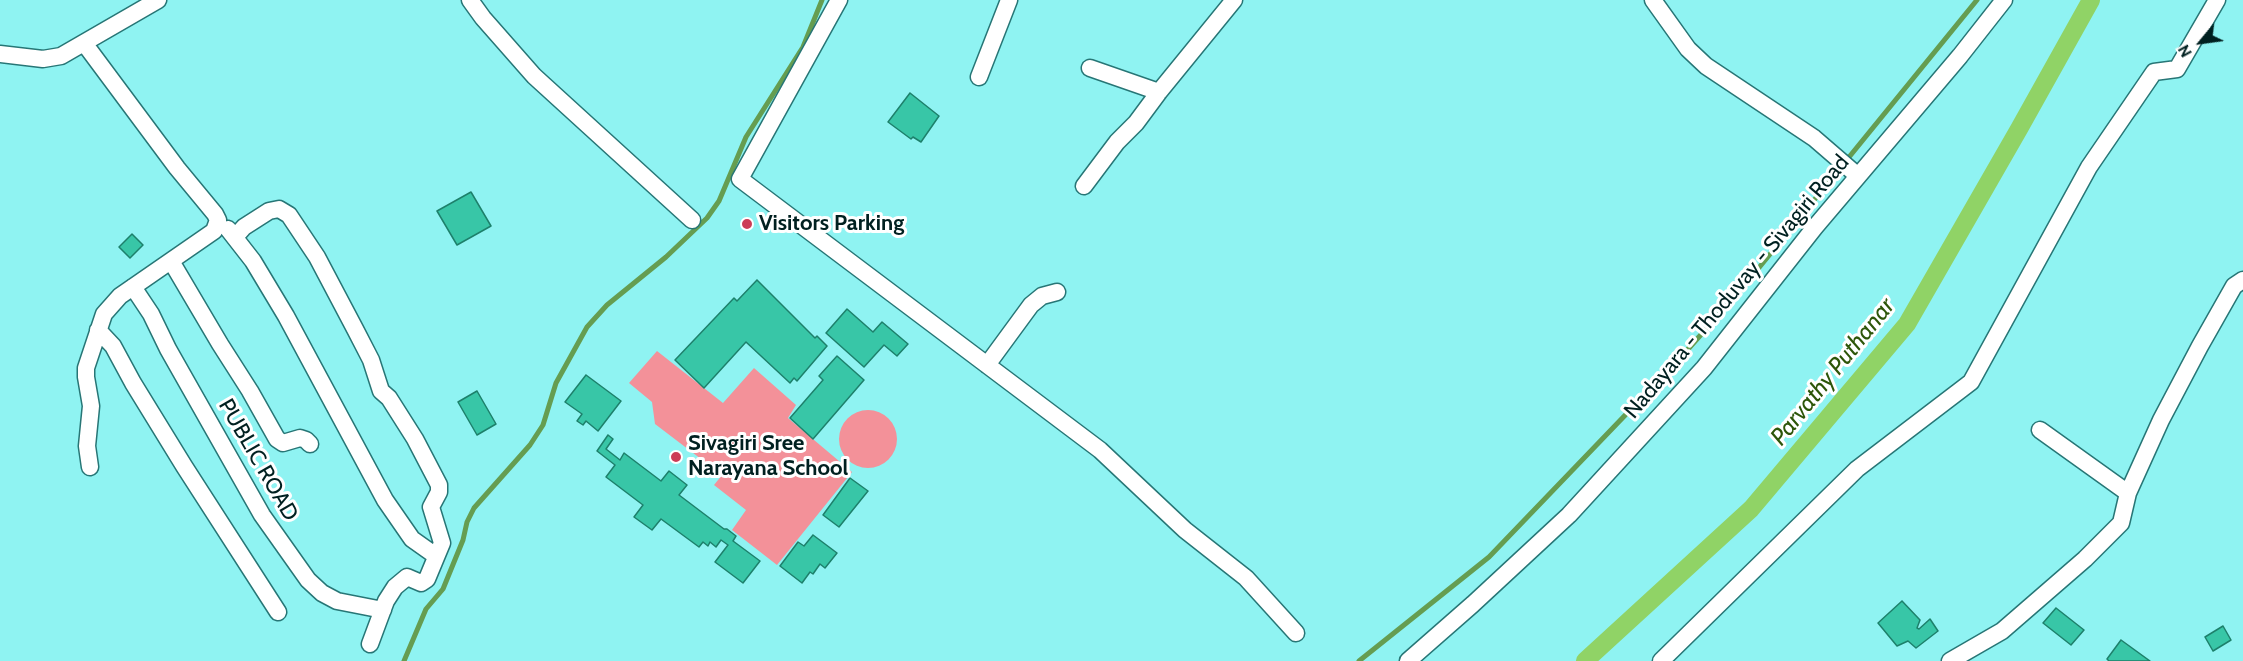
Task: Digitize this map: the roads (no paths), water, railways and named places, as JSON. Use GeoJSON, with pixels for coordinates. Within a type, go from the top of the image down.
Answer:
{"type":"FeatureCollection","features":[{"type":"Feature","properties":{"kind":"street"},"geometry":{"type":"LineString","coordinates":[[0,54],[44,59],[61,56],[158,0]]}},
{"type":"Feature","properties":{"kind":"street"},"geometry":{"type":"LineString","coordinates":[[470,0],[534,76],[692,220]]}},
{"type":"Feature","properties":{"kind":"street"},"geometry":{"type":"LineString","coordinates":[[840,0],[740,178],[1100,450],[1185,530],[1246,578],[1296,633]]}},
{"type":"Feature","properties":{"kind":"street"},"geometry":{"type":"LineString","coordinates":[[979,77],[1009,0]]}},
{"type":"Feature","properties":{"kind":"street"},"geometry":{"type":"LineString","coordinates":[[1084,186],[1117,142],[1136,123],[1234,0]]}},
{"type":"Feature","properties":{"kind":"street"},"geometry":{"type":"LineString","coordinates":[[1653,0],[1688,49],[1706,66],[1814,138],[1858,176]]}},
{"type":"Feature","properties":{"kind":"street","name":"Nadayara - Thoduvay - Sivagiri Road"},"geometry":{"type":"LineString","coordinates":[[1408,661],[1569,515],[1665,412],[1704,368],[1815,227],[1960,56],[2004,0]]}},
{"type":"Feature","properties":{"kind":"street"},"geometry":{"type":"LineString","coordinates":[[1661,661],[1857,470],[1971,382],[2089,167],[2154,72],[2177,69],[2217,0]]}},
{"type":"Feature","properties":{"kind":"street"},"geometry":{"type":"LineString","coordinates":[[84,43],[177,168],[215,214],[217,222],[214,231],[133,287],[109,307],[98,330],[86,368],[92,406],[87,446],[90,467]]}},
{"type":"Feature","properties":{"kind":"street"},"geometry":{"type":"LineString","coordinates":[[1090,68],[1159,92]]}},
{"type":"Feature","properties":{"kind":"street"},"geometry":{"type":"LineString","coordinates":[[236,236],[256,218],[279,209],[289,215],[317,257],[371,360],[381,391],[389,398],[410,431],[439,483],[439,492],[431,507],[441,540],[426,581],[421,583],[410,578],[403,579],[390,592],[370,644]]}},
{"type":"Feature","properties":{"kind":"street"},"geometry":{"type":"LineString","coordinates":[[217,222],[227,227],[236,236],[286,316],[385,500],[412,539],[436,556]]}},
{"type":"Feature","properties":{"kind":"street"},"geometry":{"type":"LineString","coordinates":[[171,261],[277,440],[283,443],[302,438],[310,444]]}},
{"type":"Feature","properties":{"kind":"street"},"geometry":{"type":"LineString","coordinates":[[1950,661],[2002,631],[2121,523],[2128,493],[2161,420],[2234,286],[2243,280]]}},
{"type":"Feature","properties":{"kind":"street","name":"PUBLIC ROAD"},"geometry":{"type":"LineString","coordinates":[[133,287],[151,314],[262,515],[308,580],[322,593],[337,601],[383,610]]}},
{"type":"Feature","properties":{"kind":"street"},"geometry":{"type":"LineString","coordinates":[[987,365],[1031,305],[1042,296],[1057,292]]}},
{"type":"Feature","properties":{"kind":"street"},"geometry":{"type":"LineString","coordinates":[[98,330],[114,346],[133,383],[178,457],[278,612]]}},
{"type":"Feature","properties":{"kind":"street"},"geometry":{"type":"LineString","coordinates":[[2040,430],[2128,493]]}},
{"type":"Feature","properties":{"kind":"waterway"},"geometry":{"type":"LineString","coordinates":[[404,661],[426,609],[443,589],[474,508],[530,445],[543,425],[556,383],[587,327],[607,305],[666,257],[707,218],[719,201],[746,137],[803,47],[822,0]]}},
{"type":"Feature","properties":{"kind":"waterway"},"geometry":{"type":"LineString","coordinates":[[1359,661],[1489,557],[1681,357],[1740,291],[1977,0]]}},
{"type":"Feature","properties":{"kind":"waterway","name":"Parvathy Puthanar"},"geometry":{"type":"LineString","coordinates":[[1585,661],[1751,509],[1907,324],[2091,0]]}},
{"type":"Feature","properties":{"kind":"place","name":"Visitors Parking"},"geometry":{"type":"Point","coordinates":[747,224]}},
{"type":"Feature","properties":{"kind":"place","name":"Sivagiri Sree Narayana School"},"geometry":{"type":"Point","coordinates":[676,457]}}]}
